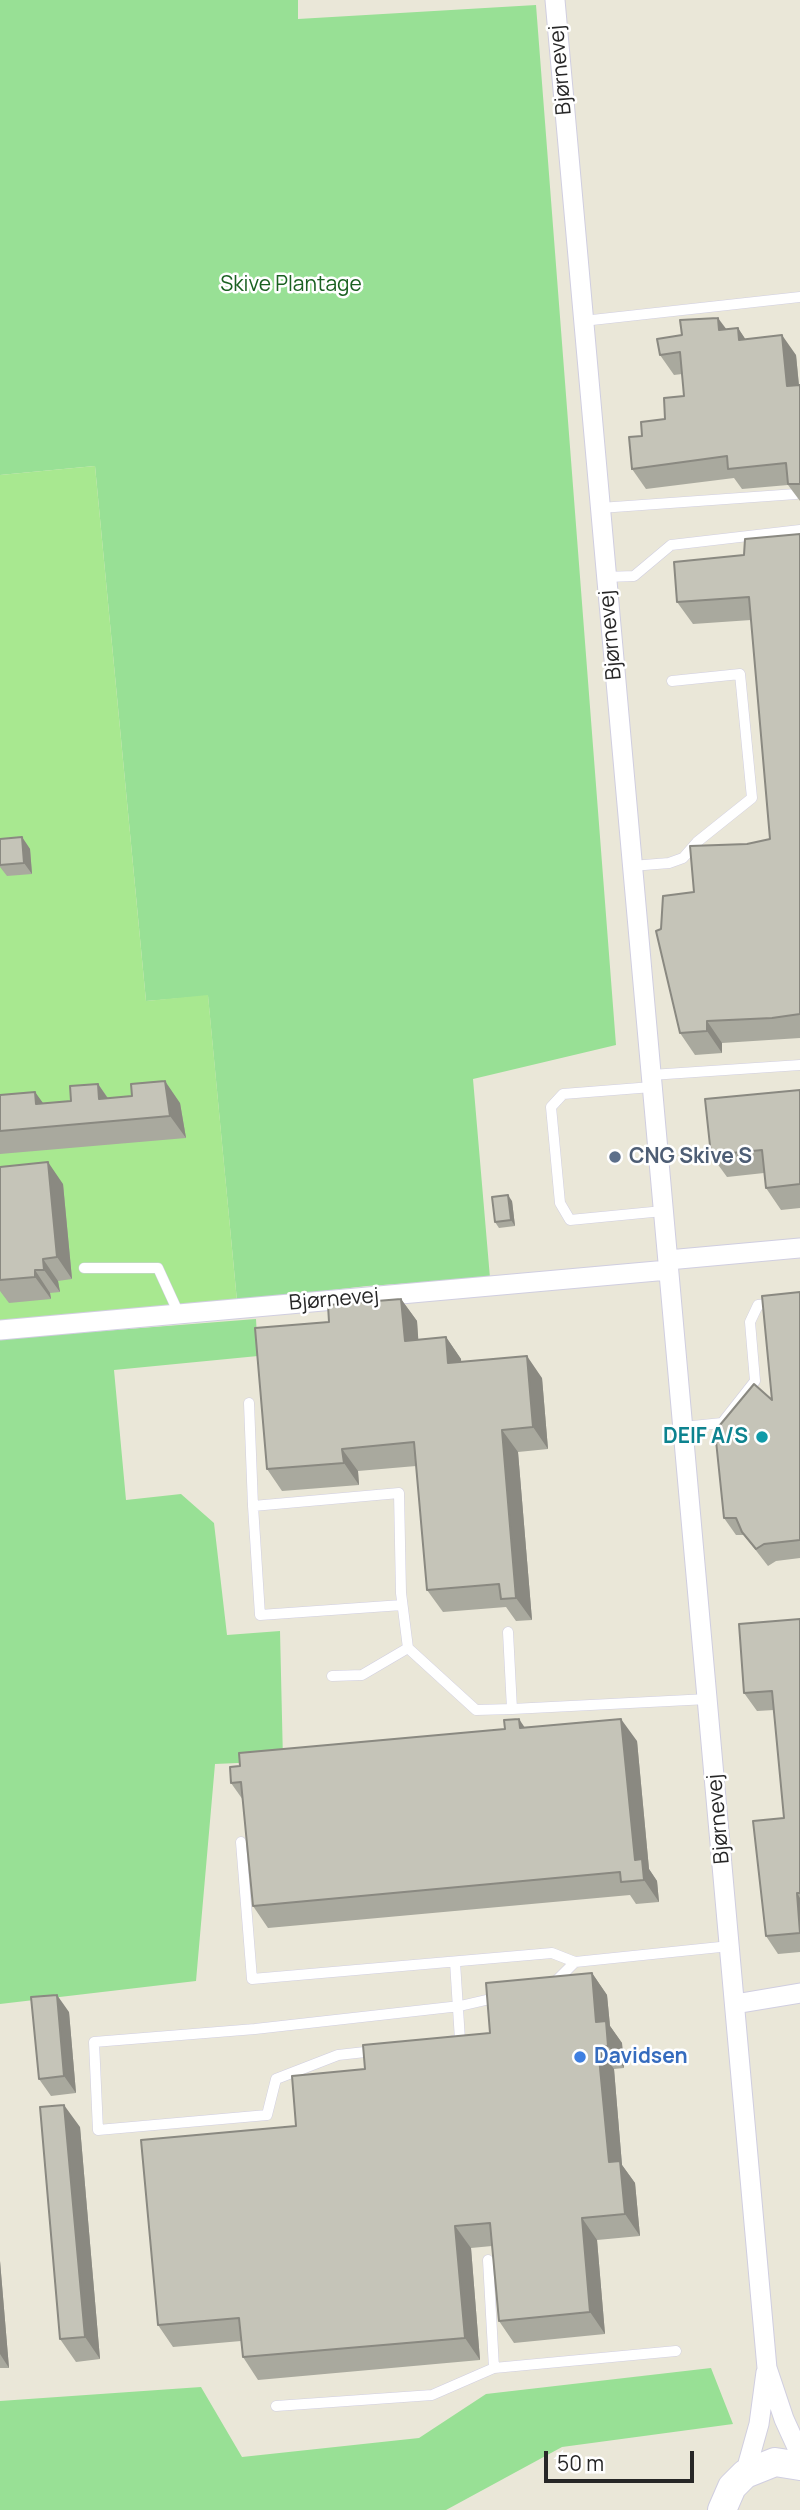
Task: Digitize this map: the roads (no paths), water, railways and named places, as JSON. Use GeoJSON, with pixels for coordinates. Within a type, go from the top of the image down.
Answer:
{"type":"FeatureCollection","features":[{"type":"Feature","properties":{"kind":"main road"},"geometry":{"type":"LineString","coordinates":[[720,2508],[732,2487],[745,2474],[775,2462],[800,2466]]}},
{"type":"Feature","properties":{"kind":"street","name":"Bjørnevej"},"geometry":{"type":"LineString","coordinates":[[555,0],[709,1699],[766,2368],[759,2424],[745,2474]]}},
{"type":"Feature","properties":{"kind":"street"},"geometry":{"type":"LineString","coordinates":[[668,1265],[800,1248]]}},
{"type":"Feature","properties":{"kind":"street","name":"Bjørnevej"},"geometry":{"type":"LineString","coordinates":[[0,1330],[668,1265]]}},
{"type":"Feature","properties":{"kind":"street"},"geometry":{"type":"LineString","coordinates":[[736,2004],[800,1993]]}},
{"type":"Feature","properties":{"kind":"street","name":"Bjørnevej"},"geometry":{"type":"LineString","coordinates":[[766,2368],[800,2454]]}},
{"type":"Feature","properties":{"kind":"lane"},"geometry":{"type":"LineString","coordinates":[[583,321],[800,297]]}},
{"type":"Feature","properties":{"kind":"lane"},"geometry":{"type":"LineString","coordinates":[[599,508],[796,494]]}},
{"type":"Feature","properties":{"kind":"lane"},"geometry":{"type":"LineString","coordinates":[[606,577],[634,576],[671,545],[800,530]]}},
{"type":"Feature","properties":{"kind":"lane"},"geometry":{"type":"LineString","coordinates":[[632,866],[669,863],[683,858],[697,842],[752,798],[740,674],[672,681]]}},
{"type":"Feature","properties":{"kind":"lane"},"geometry":{"type":"LineString","coordinates":[[663,1211],[570,1220],[560,1203],[551,1107],[564,1094],[652,1081],[800,1065]]}},
{"type":"Feature","properties":{"kind":"lane"},"geometry":{"type":"LineString","coordinates":[[85,1268],[159,1268],[179,1314]]}},
{"type":"Feature","properties":{"kind":"lane"},"geometry":{"type":"LineString","coordinates":[[683,1427],[722,1423],[755,1381],[750,1322],[758,1305],[800,1300]]}},
{"type":"Feature","properties":{"kind":"lane"},"geometry":{"type":"LineString","coordinates":[[249,1403],[260,1615],[402,1605]]}},
{"type":"Feature","properties":{"kind":"lane"},"geometry":{"type":"LineString","coordinates":[[253,1506],[400,1493],[402,1605],[408,1648],[476,1710],[709,1699]]}},
{"type":"Feature","properties":{"kind":"lane"},"geometry":{"type":"LineString","coordinates":[[508,1633],[512,1709]]}},
{"type":"Feature","properties":{"kind":"lane"},"geometry":{"type":"LineString","coordinates":[[332,1676],[362,1675],[408,1648]]}},
{"type":"Feature","properties":{"kind":"lane"},"geometry":{"type":"LineString","coordinates":[[242,1842],[252,1979],[552,1953],[575,1962],[730,1945]]}},
{"type":"Feature","properties":{"kind":"lane"},"geometry":{"type":"LineString","coordinates":[[446,2042],[460,2040],[460,2006],[455,1962]]}},
{"type":"Feature","properties":{"kind":"lane"},"geometry":{"type":"LineString","coordinates":[[547,1990],[575,1962]]}},
{"type":"Feature","properties":{"kind":"lane"},"geometry":{"type":"LineString","coordinates":[[392,2049],[338,2055],[276,2079],[267,2115],[97,2130],[93,2042],[255,2029],[460,2006],[509,1995]]}},
{"type":"Feature","properties":{"kind":"lane"},"geometry":{"type":"LineString","coordinates":[[488,2260],[494,2368]]}},
{"type":"Feature","properties":{"kind":"lane"},"geometry":{"type":"LineString","coordinates":[[276,2406],[432,2395],[494,2368],[676,2351]]}},
{"type":"Feature","properties":{"kind":"place","name":"CNG Skive S"},"geometry":{"type":"Point","coordinates":[615,1157]}},
{"type":"Feature","properties":{"kind":"place","name":"DEIF A/S"},"geometry":{"type":"Point","coordinates":[762,1437]}},
{"type":"Feature","properties":{"kind":"place","name":"Davidsen"},"geometry":{"type":"Point","coordinates":[580,2057]}},
{"type":"Feature","properties":{"kind":"park label","name":"Skive Plantage"},"geometry":{"type":"Point","coordinates":[291,285]}}]}
